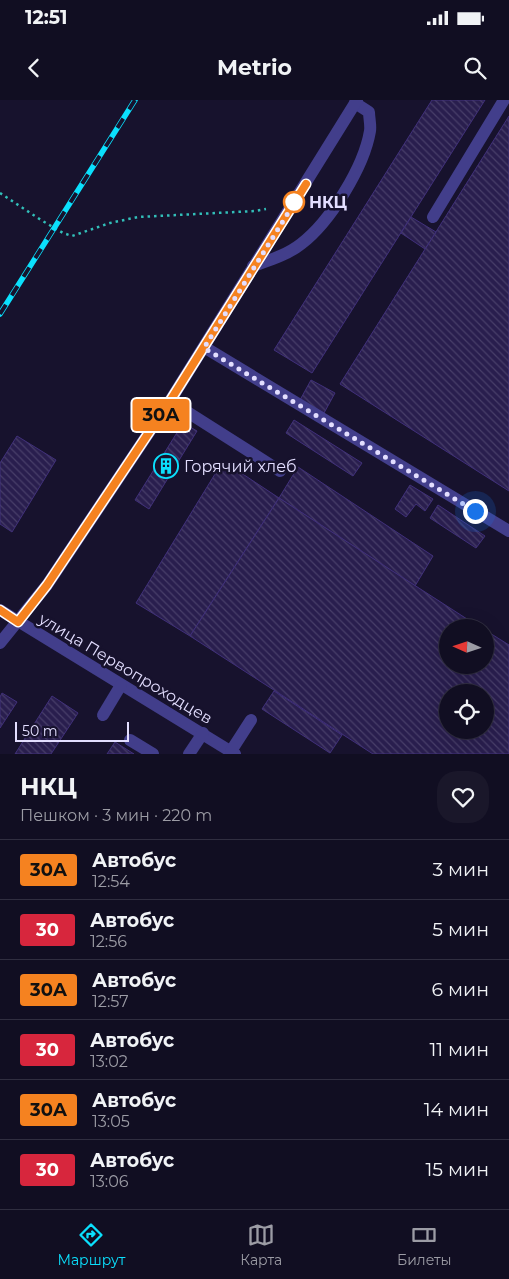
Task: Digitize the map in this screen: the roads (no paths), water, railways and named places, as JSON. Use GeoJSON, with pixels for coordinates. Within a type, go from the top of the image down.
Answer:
{"type":"FeatureCollection","features":[{"type":"Feature","properties":{"kind":"street"},"geometry":{"type":"LineString","coordinates":[[433,217],[504,100]]}},
{"type":"Feature","properties":{"kind":"street"},"geometry":{"type":"LineString","coordinates":[[0,643],[47,585],[170,401],[204,348],[253,266],[356,102],[369,112],[370,130],[363,157],[346,190],[322,224],[302,243],[283,256],[253,266]]}},
{"type":"Feature","properties":{"kind":"street"},"geometry":{"type":"LineString","coordinates":[[204,348],[509,531]]}},
{"type":"Feature","properties":{"kind":"street"},"geometry":{"type":"LineString","coordinates":[[170,401],[280,471]]}},
{"type":"Feature","properties":{"kind":"street","name":"улица Первопроходцев"},"geometry":{"type":"LineString","coordinates":[[0,610],[233,753]]}},
{"type":"Feature","properties":{"kind":"street"},"geometry":{"type":"LineString","coordinates":[[103,715],[121,685]]}},
{"type":"Feature","properties":{"kind":"street"},"geometry":{"type":"LineString","coordinates":[[233,753],[251,720]]}},
{"type":"Feature","properties":{"kind":"street"},"geometry":{"type":"LineString","coordinates":[[189,754],[202,733]]}},
{"type":"Feature","properties":{"kind":"street"},"geometry":{"type":"LineString","coordinates":[[130,740],[153,754]]}},
{"type":"Feature","properties":{"kind":"railway"},"geometry":{"type":"LineString","coordinates":[[0,314],[135,100]]}},
{"type":"Feature","properties":{"kind":"place","name":"НКЦ"},"geometry":{"type":"Point","coordinates":[294,202]}},
{"type":"Feature","properties":{"kind":"place","name":"Горячий хлеб"},"geometry":{"type":"Point","coordinates":[166,466]}}]}
